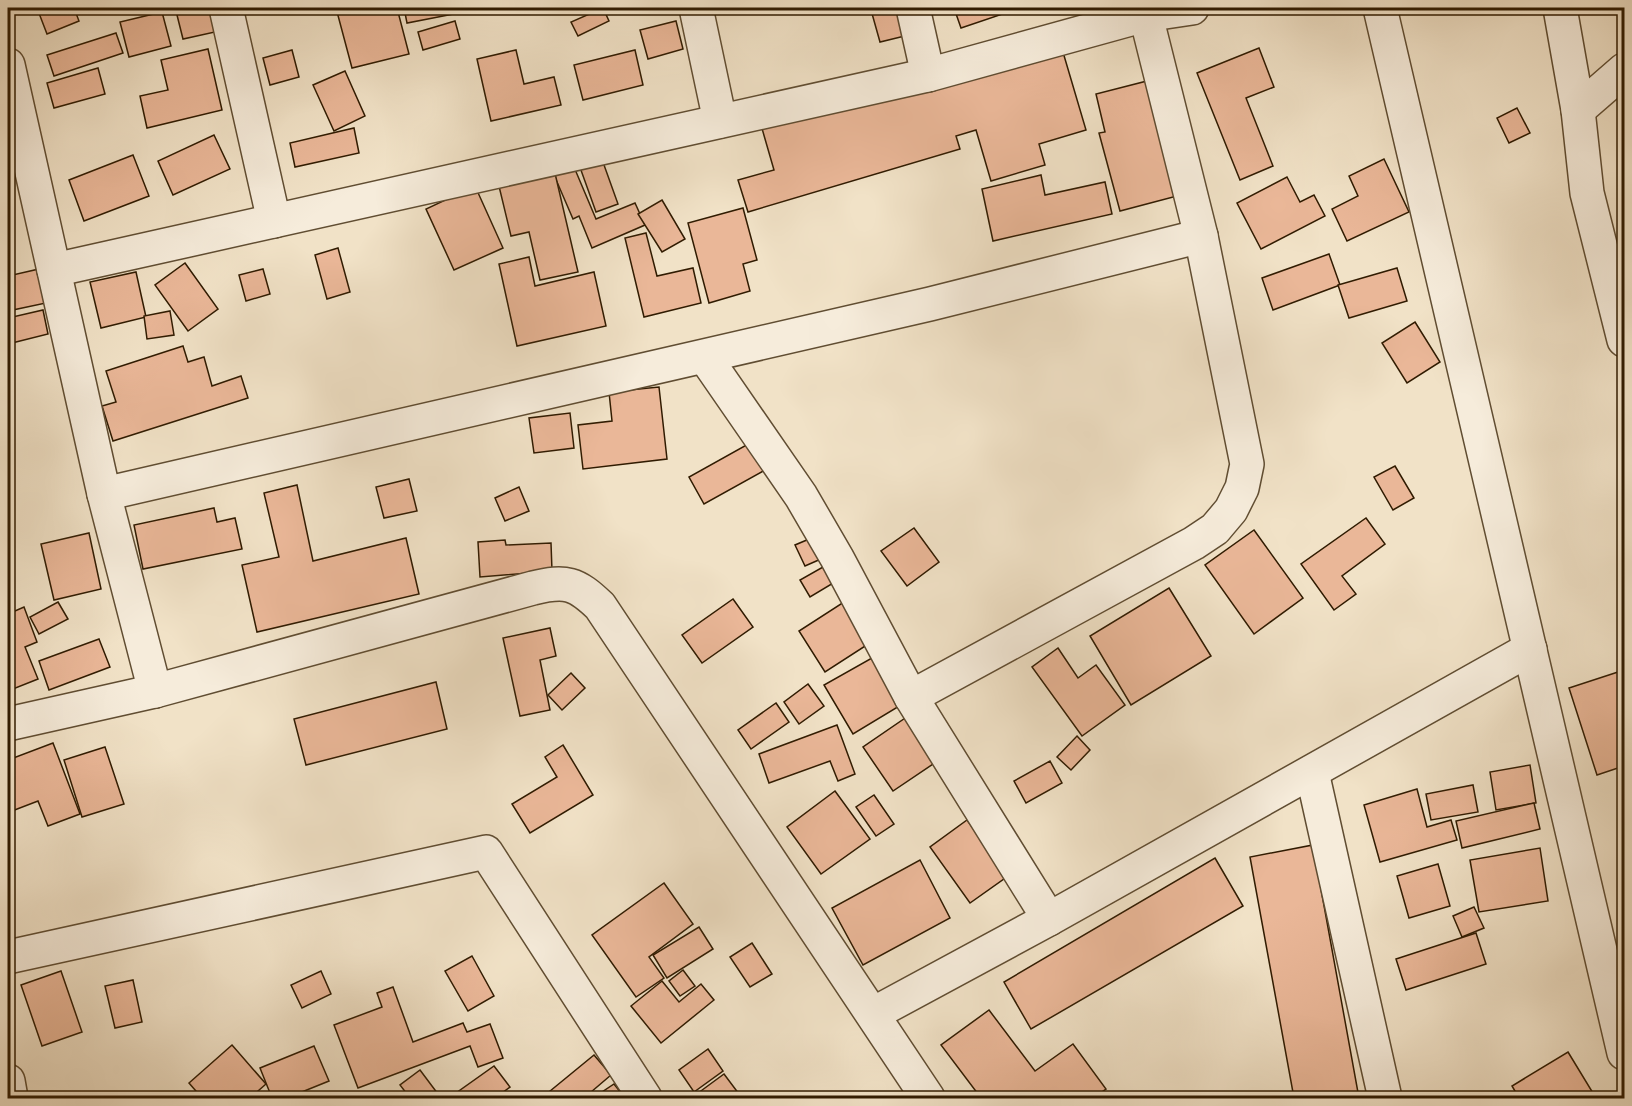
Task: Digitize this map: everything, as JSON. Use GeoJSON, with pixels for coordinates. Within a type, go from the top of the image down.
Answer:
{"type":"FeatureCollection","features":[{"type":"Feature","properties":{"kind":"street"},"geometry":{"type":"LineString","coordinates":[[226,8],[274,221]]}},
{"type":"Feature","properties":{"kind":"street"},"geometry":{"type":"LineString","coordinates":[[696,8],[720,121]]}},
{"type":"Feature","properties":{"kind":"street"},"geometry":{"type":"LineString","coordinates":[[913,8],[928,75]]}},
{"type":"Feature","properties":{"kind":"street"},"geometry":{"type":"LineString","coordinates":[[54,270],[928,75],[1144,11],[1192,8]]}},
{"type":"Feature","properties":{"kind":"street"},"geometry":{"type":"LineString","coordinates":[[1380,8],[1624,1053]]}},
{"type":"Feature","properties":{"kind":"street"},"geometry":{"type":"LineString","coordinates":[[1560,8],[1578,110],[1587,193],[1624,340]]}},
{"type":"Feature","properties":{"kind":"street"},"geometry":{"type":"LineString","coordinates":[[910,697],[1194,543],[1215,529],[1231,510],[1242,488],[1247,464],[1201,236],[1144,11]]}},
{"type":"Feature","properties":{"kind":"street"},"geometry":{"type":"LineString","coordinates":[[8,65],[104,494],[155,691]]}},
{"type":"Feature","properties":{"kind":"street"},"geometry":{"type":"LineString","coordinates":[[1578,110],[1624,70]]}},
{"type":"Feature","properties":{"kind":"street"},"geometry":{"type":"LineString","coordinates":[[104,494],[705,357],[1028,281],[1201,236]]}},
{"type":"Feature","properties":{"kind":"street"},"geometry":{"type":"LineString","coordinates":[[705,357],[801,496],[837,558],[910,697],[1049,919]]}},
{"type":"Feature","properties":{"kind":"street"},"geometry":{"type":"LineString","coordinates":[[8,724],[155,691],[549,584],[567,583],[584,590],[600,606],[928,1098]]}},
{"type":"Feature","properties":{"kind":"street"},"geometry":{"type":"LineString","coordinates":[[873,1014],[1049,919],[1530,649]]}},
{"type":"Feature","properties":{"kind":"street"},"geometry":{"type":"LineString","coordinates":[[1312,772],[1385,1098]]}},
{"type":"Feature","properties":{"kind":"street"},"geometry":{"type":"LineString","coordinates":[[8,957],[486,852],[645,1098]]}},
{"type":"Feature","properties":{"kind":"street"},"geometry":{"type":"LineString","coordinates":[[8,1081],[11,1098]]}},
{"type":"Feature","properties":{"kind":"building"},"geometry":{"type":"Polygon","coordinates":[[[37,8],[74,8],[79,21],[47,34],[37,8]]]}},
{"type":"Feature","properties":{"kind":"building"},"geometry":{"type":"Polygon","coordinates":[[[210,8],[215,32],[183,39],[176,11],[210,8]]]}},
{"type":"Feature","properties":{"kind":"building"},"geometry":{"type":"Polygon","coordinates":[[[336,8],[397,8],[409,54],[352,68],[336,8]]]}},
{"type":"Feature","properties":{"kind":"building"},"geometry":{"type":"Polygon","coordinates":[[[404,8],[463,8],[464,12],[407,23],[404,8]]]}},
{"type":"Feature","properties":{"kind":"building"},"geometry":{"type":"Polygon","coordinates":[[[603,8],[609,21],[578,36],[571,22],[603,8]]]}},
{"type":"Feature","properties":{"kind":"building"},"geometry":{"type":"Polygon","coordinates":[[[906,8],[913,34],[880,42],[871,10],[906,8]]]}},
{"type":"Feature","properties":{"kind":"building"},"geometry":{"type":"Polygon","coordinates":[[[954,8],[1020,8],[961,28],[954,8]]]}},
{"type":"Feature","properties":{"kind":"building"},"geometry":{"type":"Polygon","coordinates":[[[162,12],[171,46],[129,57],[120,22],[162,12]]]}},
{"type":"Feature","properties":{"kind":"building"},"geometry":{"type":"Polygon","coordinates":[[[455,21],[460,39],[423,50],[418,32],[455,21]]]}},
{"type":"Feature","properties":{"kind":"building"},"geometry":{"type":"Polygon","coordinates":[[[676,21],[683,49],[648,59],[640,30],[676,21]]]}},
{"type":"Feature","properties":{"kind":"building"},"geometry":{"type":"Polygon","coordinates":[[[116,33],[123,53],[54,76],[47,55],[116,33]]]}},
{"type":"Feature","properties":{"kind":"building"},"geometry":{"type":"Polygon","coordinates":[[[1060,42],[1086,130],[1039,144],[1045,165],[991,181],[976,130],[956,136],[960,149],[748,212],[738,180],[774,170],[761,125],[1060,42]]]}},
{"type":"Feature","properties":{"kind":"building"},"geometry":{"type":"Polygon","coordinates":[[[1259,48],[1274,87],[1246,98],[1273,166],[1240,180],[1197,73],[1259,48]]]}},
{"type":"Feature","properties":{"kind":"building"},"geometry":{"type":"Polygon","coordinates":[[[208,49],[222,110],[147,128],[140,96],[168,90],[161,60],[208,49]]]}},
{"type":"Feature","properties":{"kind":"building"},"geometry":{"type":"Polygon","coordinates":[[[292,50],[299,77],[270,85],[263,58],[292,50]]]}},
{"type":"Feature","properties":{"kind":"building"},"geometry":{"type":"Polygon","coordinates":[[[516,50],[524,84],[554,77],[561,105],[491,121],[477,59],[516,50]]]}},
{"type":"Feature","properties":{"kind":"building"},"geometry":{"type":"Polygon","coordinates":[[[635,50],[643,85],[583,100],[574,65],[635,50]]]}},
{"type":"Feature","properties":{"kind":"building"},"geometry":{"type":"Polygon","coordinates":[[[98,68],[105,94],[54,108],[47,83],[98,68]]]}},
{"type":"Feature","properties":{"kind":"building"},"geometry":{"type":"Polygon","coordinates":[[[345,71],[365,116],[334,131],[313,85],[345,71]]]}},
{"type":"Feature","properties":{"kind":"building"},"geometry":{"type":"Polygon","coordinates":[[[1147,81],[1177,196],[1120,211],[1099,133],[1105,132],[1096,94],[1147,81]]]}},
{"type":"Feature","properties":{"kind":"building"},"geometry":{"type":"Polygon","coordinates":[[[1517,108],[1530,133],[1509,143],[1497,118],[1517,108]]]}},
{"type":"Feature","properties":{"kind":"building"},"geometry":{"type":"Polygon","coordinates":[[[354,128],[359,153],[295,167],[290,143],[354,128]]]}},
{"type":"Feature","properties":{"kind":"building"},"geometry":{"type":"Polygon","coordinates":[[[214,135],[230,169],[173,195],[158,161],[214,135]]]}},
{"type":"Feature","properties":{"kind":"building"},"geometry":{"type":"Polygon","coordinates":[[[599,151],[618,204],[596,212],[577,159],[599,151]]]}},
{"type":"Feature","properties":{"kind":"building"},"geometry":{"type":"Polygon","coordinates":[[[133,155],[149,196],[84,221],[69,180],[133,155]]]}},
{"type":"Feature","properties":{"kind":"building"},"geometry":{"type":"Polygon","coordinates":[[[1384,159],[1409,212],[1347,241],[1332,209],[1358,196],[1349,176],[1384,159]]]}},
{"type":"Feature","properties":{"kind":"building"},"geometry":{"type":"Polygon","coordinates":[[[574,167],[596,219],[635,203],[645,225],[592,248],[579,216],[573,219],[554,175],[574,167]]]}},
{"type":"Feature","properties":{"kind":"building"},"geometry":{"type":"Polygon","coordinates":[[[554,169],[578,272],[540,280],[529,232],[511,236],[498,182],[554,169]]]}},
{"type":"Feature","properties":{"kind":"building"},"geometry":{"type":"Polygon","coordinates":[[[1041,175],[1045,195],[1105,182],[1112,214],[993,241],[982,189],[1041,175]]]}},
{"type":"Feature","properties":{"kind":"building"},"geometry":{"type":"Polygon","coordinates":[[[1287,177],[1300,202],[1314,195],[1325,216],[1261,249],[1237,203],[1287,177]]]}},
{"type":"Feature","properties":{"kind":"building"},"geometry":{"type":"Polygon","coordinates":[[[475,186],[503,248],[454,270],[426,209],[475,186]]]}},
{"type":"Feature","properties":{"kind":"building"},"geometry":{"type":"Polygon","coordinates":[[[662,200],[685,239],[662,252],[638,214],[662,200]]]}},
{"type":"Feature","properties":{"kind":"building"},"geometry":{"type":"Polygon","coordinates":[[[743,208],[757,260],[743,264],[750,291],[709,303],[688,223],[743,208]]]}},
{"type":"Feature","properties":{"kind":"building"},"geometry":{"type":"Polygon","coordinates":[[[646,233],[657,276],[693,268],[701,303],[644,317],[625,238],[646,233]]]}},
{"type":"Feature","properties":{"kind":"building"},"geometry":{"type":"Polygon","coordinates":[[[338,248],[350,292],[327,299],[315,255],[338,248]]]}},
{"type":"Feature","properties":{"kind":"building"},"geometry":{"type":"Polygon","coordinates":[[[1329,254],[1340,285],[1273,310],[1262,278],[1329,254]]]}},
{"type":"Feature","properties":{"kind":"building"},"geometry":{"type":"Polygon","coordinates":[[[529,257],[535,286],[594,272],[606,326],[517,346],[499,264],[529,257]]]}},
{"type":"Feature","properties":{"kind":"building"},"geometry":{"type":"Polygon","coordinates":[[[185,263],[218,309],[188,331],[155,285],[185,263]]]}},
{"type":"Feature","properties":{"kind":"building"},"geometry":{"type":"Polygon","coordinates":[[[1397,268],[1407,301],[1349,318],[1338,285],[1397,268]]]}},
{"type":"Feature","properties":{"kind":"building"},"geometry":{"type":"Polygon","coordinates":[[[39,269],[46,303],[8,311],[8,276],[39,269]]]}},
{"type":"Feature","properties":{"kind":"building"},"geometry":{"type":"Polygon","coordinates":[[[263,269],[270,294],[246,301],[239,275],[263,269]]]}},
{"type":"Feature","properties":{"kind":"building"},"geometry":{"type":"Polygon","coordinates":[[[136,272],[146,317],[101,328],[90,282],[136,272]]]}},
{"type":"Feature","properties":{"kind":"building"},"geometry":{"type":"Polygon","coordinates":[[[43,310],[48,334],[8,344],[8,318],[43,310]]]}},
{"type":"Feature","properties":{"kind":"building"},"geometry":{"type":"Polygon","coordinates":[[[170,311],[174,335],[147,339],[144,316],[170,311]]]}},
{"type":"Feature","properties":{"kind":"building"},"geometry":{"type":"Polygon","coordinates":[[[1415,322],[1440,362],[1407,383],[1382,343],[1415,322]]]}},
{"type":"Feature","properties":{"kind":"building"},"geometry":{"type":"Polygon","coordinates":[[[183,346],[188,362],[204,357],[212,386],[241,376],[248,398],[113,441],[102,406],[116,402],[106,371],[183,346]]]}},
{"type":"Feature","properties":{"kind":"building"},"geometry":{"type":"Polygon","coordinates":[[[659,387],[667,459],[583,469],[578,425],[612,421],[609,392],[659,387]]]}},
{"type":"Feature","properties":{"kind":"building"},"geometry":{"type":"Polygon","coordinates":[[[570,413],[574,448],[534,453],[529,418],[570,413]]]}},
{"type":"Feature","properties":{"kind":"building"},"geometry":{"type":"Polygon","coordinates":[[[750,443],[765,470],[704,504],[689,477],[750,443]]]}},
{"type":"Feature","properties":{"kind":"building"},"geometry":{"type":"Polygon","coordinates":[[[1395,466],[1414,498],[1393,510],[1374,477],[1395,466]]]}},
{"type":"Feature","properties":{"kind":"building"},"geometry":{"type":"Polygon","coordinates":[[[409,479],[417,511],[384,518],[376,487],[409,479]]]}},
{"type":"Feature","properties":{"kind":"building"},"geometry":{"type":"Polygon","coordinates":[[[297,485],[313,561],[406,538],[419,594],[257,632],[242,565],[279,557],[264,493],[297,485]]]}},
{"type":"Feature","properties":{"kind":"building"},"geometry":{"type":"Polygon","coordinates":[[[519,487],[529,511],[505,521],[495,498],[519,487]]]}},
{"type":"Feature","properties":{"kind":"building"},"geometry":{"type":"Polygon","coordinates":[[[214,508],[217,522],[235,518],[242,549],[143,569],[134,525],[214,508]]]}},
{"type":"Feature","properties":{"kind":"building"},"geometry":{"type":"Polygon","coordinates":[[[1366,518],[1385,544],[1342,576],[1356,594],[1334,610],[1301,564],[1366,518]]]}},
{"type":"Feature","properties":{"kind":"building"},"geometry":{"type":"Polygon","coordinates":[[[914,528],[939,562],[907,586],[881,551],[914,528]]]}},
{"type":"Feature","properties":{"kind":"building"},"geometry":{"type":"Polygon","coordinates":[[[1254,530],[1303,598],[1254,634],[1205,565],[1254,530]]]}},
{"type":"Feature","properties":{"kind":"building"},"geometry":{"type":"Polygon","coordinates":[[[89,533],[101,589],[54,600],[41,544],[89,533]]]}},
{"type":"Feature","properties":{"kind":"building"},"geometry":{"type":"Polygon","coordinates":[[[821,534],[830,555],[805,566],[795,545],[821,534]]]}},
{"type":"Feature","properties":{"kind":"building"},"geometry":{"type":"Polygon","coordinates":[[[505,540],[506,545],[551,543],[552,571],[480,577],[478,542],[505,540]]]}},
{"type":"Feature","properties":{"kind":"building"},"geometry":{"type":"Polygon","coordinates":[[[830,563],[840,579],[810,597],[800,580],[830,563]]]}},
{"type":"Feature","properties":{"kind":"building"},"geometry":{"type":"Polygon","coordinates":[[[1169,588],[1211,656],[1131,705],[1090,636],[1169,588]]]}},
{"type":"Feature","properties":{"kind":"building"},"geometry":{"type":"Polygon","coordinates":[[[733,599],[753,627],[702,663],[682,635],[733,599]]]}},
{"type":"Feature","properties":{"kind":"building"},"geometry":{"type":"Polygon","coordinates":[[[847,600],[873,641],[825,672],[799,631],[847,600]]]}},
{"type":"Feature","properties":{"kind":"building"},"geometry":{"type":"Polygon","coordinates":[[[58,602],[68,619],[39,634],[30,617],[58,602]]]}},
{"type":"Feature","properties":{"kind":"building"},"geometry":{"type":"Polygon","coordinates":[[[24,607],[37,642],[25,647],[38,679],[8,691],[8,614],[24,607]]]}},
{"type":"Feature","properties":{"kind":"building"},"geometry":{"type":"Polygon","coordinates":[[[550,628],[556,656],[540,660],[550,710],[520,716],[503,638],[550,628]]]}},
{"type":"Feature","properties":{"kind":"building"},"geometry":{"type":"Polygon","coordinates":[[[99,639],[110,667],[49,690],[39,661],[99,639]]]}},
{"type":"Feature","properties":{"kind":"building"},"geometry":{"type":"Polygon","coordinates":[[[1058,648],[1078,678],[1096,665],[1125,705],[1082,736],[1032,667],[1058,648]]]}},
{"type":"Feature","properties":{"kind":"building"},"geometry":{"type":"Polygon","coordinates":[[[879,654],[906,702],[853,734],[824,685],[879,654]]]}},
{"type":"Feature","properties":{"kind":"building"},"geometry":{"type":"Polygon","coordinates":[[[1618,672],[1624,693],[1624,766],[1597,775],[1569,688],[1618,672]]]}},
{"type":"Feature","properties":{"kind":"building"},"geometry":{"type":"Polygon","coordinates":[[[571,673],[585,688],[562,710],[548,695],[571,673]]]}},
{"type":"Feature","properties":{"kind":"building"},"geometry":{"type":"Polygon","coordinates":[[[436,682],[447,729],[306,765],[294,719],[436,682]]]}},
{"type":"Feature","properties":{"kind":"building"},"geometry":{"type":"Polygon","coordinates":[[[808,684],[824,706],[799,724],[784,702],[808,684]]]}},
{"type":"Feature","properties":{"kind":"building"},"geometry":{"type":"Polygon","coordinates":[[[776,703],[789,722],[751,749],[738,730],[776,703]]]}},
{"type":"Feature","properties":{"kind":"building"},"geometry":{"type":"Polygon","coordinates":[[[914,712],[945,756],[893,791],[863,747],[914,712]]]}},
{"type":"Feature","properties":{"kind":"building"},"geometry":{"type":"Polygon","coordinates":[[[837,725],[855,774],[838,781],[830,761],[769,783],[759,754],[837,725]]]}},
{"type":"Feature","properties":{"kind":"building"},"geometry":{"type":"Polygon","coordinates":[[[1077,736],[1090,750],[1071,770],[1057,757],[1077,736]]]}},
{"type":"Feature","properties":{"kind":"building"},"geometry":{"type":"Polygon","coordinates":[[[53,743],[80,814],[48,826],[38,801],[12,811],[8,798],[8,760],[53,743]]]}},
{"type":"Feature","properties":{"kind":"building"},"geometry":{"type":"Polygon","coordinates":[[[563,745],[593,795],[530,833],[512,804],[557,777],[545,757],[563,745]]]}},
{"type":"Feature","properties":{"kind":"building"},"geometry":{"type":"Polygon","coordinates":[[[105,747],[124,804],[82,817],[64,760],[105,747]]]}},
{"type":"Feature","properties":{"kind":"building"},"geometry":{"type":"Polygon","coordinates":[[[1050,761],[1062,783],[1026,803],[1014,781],[1050,761]]]}},
{"type":"Feature","properties":{"kind":"building"},"geometry":{"type":"Polygon","coordinates":[[[1530,765],[1536,803],[1496,810],[1490,772],[1530,765]]]}},
{"type":"Feature","properties":{"kind":"building"},"geometry":{"type":"Polygon","coordinates":[[[1473,785],[1478,812],[1431,820],[1426,794],[1473,785]]]}},
{"type":"Feature","properties":{"kind":"building"},"geometry":{"type":"Polygon","coordinates":[[[1417,789],[1427,827],[1451,820],[1457,840],[1380,862],[1364,805],[1417,789]]]}},
{"type":"Feature","properties":{"kind":"building"},"geometry":{"type":"Polygon","coordinates":[[[835,791],[870,839],[821,874],[787,827],[835,791]]]}},
{"type":"Feature","properties":{"kind":"building"},"geometry":{"type":"Polygon","coordinates":[[[874,795],[894,824],[876,836],[856,807],[874,795]]]}},
{"type":"Feature","properties":{"kind":"building"},"geometry":{"type":"Polygon","coordinates":[[[1534,803],[1540,829],[1462,848],[1456,821],[1534,803]]]}},
{"type":"Feature","properties":{"kind":"building"},"geometry":{"type":"Polygon","coordinates":[[[967,820],[1008,876],[970,903],[930,847],[967,820]]]}},
{"type":"Feature","properties":{"kind":"building"},"geometry":{"type":"Polygon","coordinates":[[[1313,845],[1359,1098],[1294,1098],[1250,857],[1313,845]]]}},
{"type":"Feature","properties":{"kind":"building"},"geometry":{"type":"Polygon","coordinates":[[[1540,848],[1548,901],[1479,912],[1470,860],[1540,848]]]}},
{"type":"Feature","properties":{"kind":"building"},"geometry":{"type":"Polygon","coordinates":[[[1215,858],[1243,906],[1031,1029],[1004,982],[1215,858]]]}},
{"type":"Feature","properties":{"kind":"building"},"geometry":{"type":"Polygon","coordinates":[[[920,860],[950,918],[863,965],[832,908],[920,860]]]}},
{"type":"Feature","properties":{"kind":"building"},"geometry":{"type":"Polygon","coordinates":[[[1438,864],[1450,906],[1409,918],[1397,876],[1438,864]]]}},
{"type":"Feature","properties":{"kind":"building"},"geometry":{"type":"Polygon","coordinates":[[[664,883],[693,924],[649,957],[664,978],[636,997],[592,935],[664,883]]]}},
{"type":"Feature","properties":{"kind":"building"},"geometry":{"type":"Polygon","coordinates":[[[1474,907],[1484,928],[1462,937],[1453,916],[1474,907]]]}},
{"type":"Feature","properties":{"kind":"building"},"geometry":{"type":"Polygon","coordinates":[[[699,927],[713,949],[667,978],[653,955],[699,927]]]}},
{"type":"Feature","properties":{"kind":"building"},"geometry":{"type":"Polygon","coordinates":[[[1476,933],[1486,964],[1406,990],[1396,959],[1476,933]]]}},
{"type":"Feature","properties":{"kind":"building"},"geometry":{"type":"Polygon","coordinates":[[[752,943],[772,974],[750,987],[730,957],[752,943]]]}},
{"type":"Feature","properties":{"kind":"building"},"geometry":{"type":"Polygon","coordinates":[[[472,956],[494,996],[468,1011],[445,971],[472,956]]]}},
{"type":"Feature","properties":{"kind":"building"},"geometry":{"type":"Polygon","coordinates":[[[683,970],[695,986],[680,996],[669,981],[683,970]]]}},
{"type":"Feature","properties":{"kind":"building"},"geometry":{"type":"Polygon","coordinates":[[[61,971],[82,1032],[42,1046],[21,985],[61,971]]]}},
{"type":"Feature","properties":{"kind":"building"},"geometry":{"type":"Polygon","coordinates":[[[321,971],[331,994],[302,1008],[291,985],[321,971]]]}},
{"type":"Feature","properties":{"kind":"building"},"geometry":{"type":"Polygon","coordinates":[[[133,980],[142,1022],[115,1028],[105,986],[133,980]]]}},
{"type":"Feature","properties":{"kind":"building"},"geometry":{"type":"Polygon","coordinates":[[[662,981],[679,1002],[701,984],[714,1000],[661,1043],[631,1006],[662,981]]]}},
{"type":"Feature","properties":{"kind":"building"},"geometry":{"type":"Polygon","coordinates":[[[393,987],[413,1042],[463,1023],[467,1032],[490,1024],[503,1058],[478,1067],[470,1046],[358,1088],[334,1025],[382,1007],[377,993],[393,987]]]}},
{"type":"Feature","properties":{"kind":"building"},"geometry":{"type":"Polygon","coordinates":[[[989,1010],[1035,1071],[1073,1044],[1106,1089],[1093,1098],[981,1098],[941,1045],[989,1010]]]}},
{"type":"Feature","properties":{"kind":"building"},"geometry":{"type":"Polygon","coordinates":[[[232,1045],[266,1084],[250,1098],[202,1098],[189,1083],[232,1045]]]}},
{"type":"Feature","properties":{"kind":"building"},"geometry":{"type":"Polygon","coordinates":[[[314,1046],[329,1081],[287,1098],[272,1098],[260,1068],[314,1046]]]}},
{"type":"Feature","properties":{"kind":"building"},"geometry":{"type":"Polygon","coordinates":[[[708,1049],[723,1071],[694,1092],[679,1070],[708,1049]]]}},
{"type":"Feature","properties":{"kind":"building"},"geometry":{"type":"Polygon","coordinates":[[[1568,1052],[1596,1098],[1519,1098],[1512,1086],[1568,1052]]]}},
{"type":"Feature","properties":{"kind":"building"},"geometry":{"type":"Polygon","coordinates":[[[594,1055],[611,1075],[584,1098],[546,1098],[544,1096],[594,1055]]]}},
{"type":"Feature","properties":{"kind":"building"},"geometry":{"type":"Polygon","coordinates":[[[494,1066],[510,1087],[495,1098],[449,1098],[494,1066]]]}},
{"type":"Feature","properties":{"kind":"building"},"geometry":{"type":"Polygon","coordinates":[[[420,1070],[441,1098],[410,1098],[400,1085],[420,1070]]]}},
{"type":"Feature","properties":{"kind":"building"},"geometry":{"type":"Polygon","coordinates":[[[724,1074],[742,1098],[696,1098],[694,1096],[724,1074]]]}},
{"type":"Feature","properties":{"kind":"building"},"geometry":{"type":"Polygon","coordinates":[[[614,1084],[625,1098],[593,1098],[614,1084]]]}}]}
